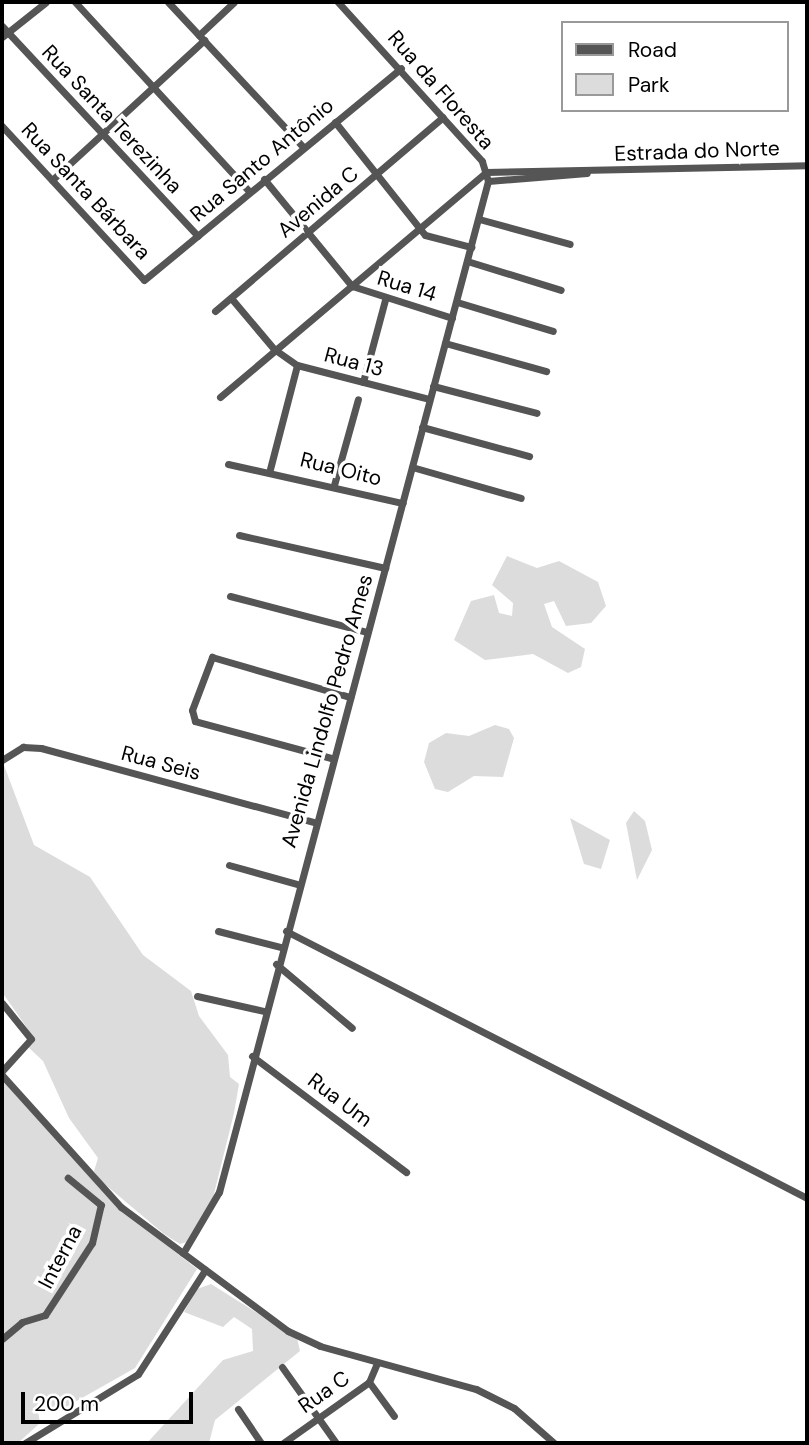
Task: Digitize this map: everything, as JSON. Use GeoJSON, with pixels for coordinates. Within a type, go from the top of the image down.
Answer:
{"type":"FeatureCollection","features":[{"type":"Feature","properties":{"kind":"street"},"geometry":{"type":"LineString","coordinates":[[4,32],[46,2]]}},
{"type":"Feature","properties":{"kind":"street"},"geometry":{"type":"LineString","coordinates":[[75,2],[250,191]]}},
{"type":"Feature","properties":{"kind":"street"},"geometry":{"type":"LineString","coordinates":[[168,2],[303,147]]}},
{"type":"Feature","properties":{"kind":"street"},"geometry":{"type":"LineString","coordinates":[[52,180],[152,87],[234,2]]}},
{"type":"Feature","properties":{"kind":"street","name":"Rua da Floresta"},"geometry":{"type":"LineString","coordinates":[[338,2],[443,117],[487,177]]}},
{"type":"Feature","properties":{"kind":"street","name":"Rua Santa Terezinha"},"geometry":{"type":"LineString","coordinates":[[4,32],[198,236]]}},
{"type":"Feature","properties":{"kind":"street","name":"Rua Santo Antônio"},"geometry":{"type":"LineString","coordinates":[[145,280],[401,68]]}},
{"type":"Feature","properties":{"kind":"street","name":"Avenida C"},"geometry":{"type":"LineString","coordinates":[[215,312],[443,117]]}},
{"type":"Feature","properties":{"kind":"street"},"geometry":{"type":"LineString","coordinates":[[335,122],[419,229],[471,247]]}},
{"type":"Feature","properties":{"kind":"street","name":"Rua Santa Bárbara"},"geometry":{"type":"LineString","coordinates":[[2,126],[145,280]]}},
{"type":"Feature","properties":{"kind":"street","name":"Estrada do Norte"},"geometry":{"type":"LineString","coordinates":[[487,177],[571,179],[587,173],[807,165]]}},
{"type":"Feature","properties":{"kind":"street"},"geometry":{"type":"LineString","coordinates":[[220,397],[419,229],[487,177]]}},
{"type":"Feature","properties":{"kind":"street","name":"Avenida Lindolfo Pedro Ames"},"geometry":{"type":"LineString","coordinates":[[183,1253],[219,1192],[313,822],[403,503],[479,219],[487,177]]}},
{"type":"Feature","properties":{"kind":"street"},"geometry":{"type":"LineString","coordinates":[[264,179],[352,286]]}},
{"type":"Feature","properties":{"kind":"street"},"geometry":{"type":"LineString","coordinates":[[479,219],[570,244]]}},
{"type":"Feature","properties":{"kind":"street"},"geometry":{"type":"LineString","coordinates":[[467,261],[561,290]]}},
{"type":"Feature","properties":{"kind":"street","name":"Rua 14"},"geometry":{"type":"LineString","coordinates":[[352,286],[385,300],[452,318]]}},
{"type":"Feature","properties":{"kind":"street","name":"Rua 13"},"geometry":{"type":"LineString","coordinates":[[231,298],[274,349],[297,365],[429,399]]}},
{"type":"Feature","properties":{"kind":"street"},"geometry":{"type":"LineString","coordinates":[[363,382],[385,300]]}},
{"type":"Feature","properties":{"kind":"street"},"geometry":{"type":"LineString","coordinates":[[457,302],[554,331]]}},
{"type":"Feature","properties":{"kind":"street"},"geometry":{"type":"LineString","coordinates":[[445,343],[545,372]]}},
{"type":"Feature","properties":{"kind":"street"},"geometry":{"type":"LineString","coordinates":[[270,469],[297,365]]}},
{"type":"Feature","properties":{"kind":"street"},"geometry":{"type":"LineString","coordinates":[[433,386],[537,413]]}},
{"type":"Feature","properties":{"kind":"street"},"geometry":{"type":"LineString","coordinates":[[334,485],[359,399]]}},
{"type":"Feature","properties":{"kind":"street"},"geometry":{"type":"LineString","coordinates":[[422,428],[529,456]]}},
{"type":"Feature","properties":{"kind":"street","name":"Rua Oito"},"geometry":{"type":"LineString","coordinates":[[228,464],[270,469],[403,503]]}},
{"type":"Feature","properties":{"kind":"street"},"geometry":{"type":"LineString","coordinates":[[412,467],[521,498]]}},
{"type":"Feature","properties":{"kind":"street"},"geometry":{"type":"LineString","coordinates":[[239,535],[385,568]]}},
{"type":"Feature","properties":{"kind":"street"},"geometry":{"type":"LineString","coordinates":[[230,596],[367,632]]}},
{"type":"Feature","properties":{"kind":"street"},"geometry":{"type":"LineString","coordinates":[[331,758],[195,721],[192,710],[212,657],[350,697]]}},
{"type":"Feature","properties":{"kind":"street","name":"Rua Seis"},"geometry":{"type":"LineString","coordinates":[[2,760],[23,747],[41,748],[313,822]]}},
{"type":"Feature","properties":{"kind":"street"},"geometry":{"type":"LineString","coordinates":[[229,865],[297,884]]}},
{"type":"Feature","properties":{"kind":"street"},"geometry":{"type":"LineString","coordinates":[[218,931],[281,947]]}},
{"type":"Feature","properties":{"kind":"street"},"geometry":{"type":"LineString","coordinates":[[286,932],[807,1198]]}},
{"type":"Feature","properties":{"kind":"street"},"geometry":{"type":"LineString","coordinates":[[276,964],[352,1028]]}},
{"type":"Feature","properties":{"kind":"street"},"geometry":{"type":"LineString","coordinates":[[197,996],[264,1011]]}},
{"type":"Feature","properties":{"kind":"street"},"geometry":{"type":"LineString","coordinates":[[2,1003],[31,1039],[2,1073],[121,1207],[288,1331],[377,1363],[477,1388],[514,1408],[554,1443]]}},
{"type":"Feature","properties":{"kind":"street","name":"Rua Um"},"geometry":{"type":"LineString","coordinates":[[252,1056],[406,1172]]}},
{"type":"Feature","properties":{"kind":"street","name":"Interna"},"geometry":{"type":"LineString","coordinates":[[2,1339],[22,1322],[46,1315],[92,1243],[101,1205],[68,1178]]}},
{"type":"Feature","properties":{"kind":"street"},"geometry":{"type":"LineString","coordinates":[[25,1443],[138,1374],[205,1270]]}},
{"type":"Feature","properties":{"kind":"street","name":"Rua C"},"geometry":{"type":"LineString","coordinates":[[283,1443],[369,1382],[377,1363]]}},
{"type":"Feature","properties":{"kind":"street"},"geometry":{"type":"LineString","coordinates":[[282,1367],[336,1443]]}},
{"type":"Feature","properties":{"kind":"street"},"geometry":{"type":"LineString","coordinates":[[369,1382],[394,1416]]}},
{"type":"Feature","properties":{"kind":"street"},"geometry":{"type":"LineString","coordinates":[[238,1409],[261,1443]]}},
{"type":"Feature","properties":{"kind":"green space"},"geometry":{"type":"Polygon","coordinates":[[[507,556],[537,568],[559,561],[598,582],[606,606],[591,623],[566,626],[554,601],[544,604],[552,627],[585,649],[581,667],[568,673],[533,654],[485,660],[454,640],[471,601],[494,595],[499,613],[512,616],[513,603],[492,585],[507,556]]]}},
{"type":"Feature","properties":{"kind":"green space"},"geometry":{"type":"Polygon","coordinates":[[[495,725],[509,729],[514,738],[503,777],[474,776],[448,792],[435,789],[424,762],[429,743],[446,733],[469,736],[495,725]]]}},
{"type":"Feature","properties":{"kind":"green space"},"geometry":{"type":"Polygon","coordinates":[[[2,760],[34,845],[90,877],[143,955],[191,991],[199,1016],[228,1055],[230,1077],[239,1084],[234,1113],[212,1202],[190,1241],[180,1244],[164,1234],[101,1181],[94,1171],[98,1158],[69,1118],[43,1061],[27,1046],[34,1038],[2,992],[2,760]]]}},
{"type":"Feature","properties":{"kind":"green space"},"geometry":{"type":"Polygon","coordinates":[[[634,811],[645,821],[652,850],[637,880],[626,823],[634,811]]]}},
{"type":"Feature","properties":{"kind":"green space"},"geometry":{"type":"Polygon","coordinates":[[[570,818],[610,840],[601,869],[584,864],[570,818]]]}},
{"type":"Feature","properties":{"kind":"green space"},"geometry":{"type":"Polygon","coordinates":[[[2,1077],[119,1208],[197,1269],[135,1368],[59,1411],[38,1411],[40,1423],[18,1443],[2,1443],[2,1077]]]}},
{"type":"Feature","properties":{"kind":"green space"},"geometry":{"type":"Polygon","coordinates":[[[211,1284],[297,1338],[300,1351],[215,1420],[209,1443],[147,1443],[223,1360],[253,1351],[252,1329],[234,1317],[223,1327],[184,1312],[197,1289],[211,1284]]]}}]}
